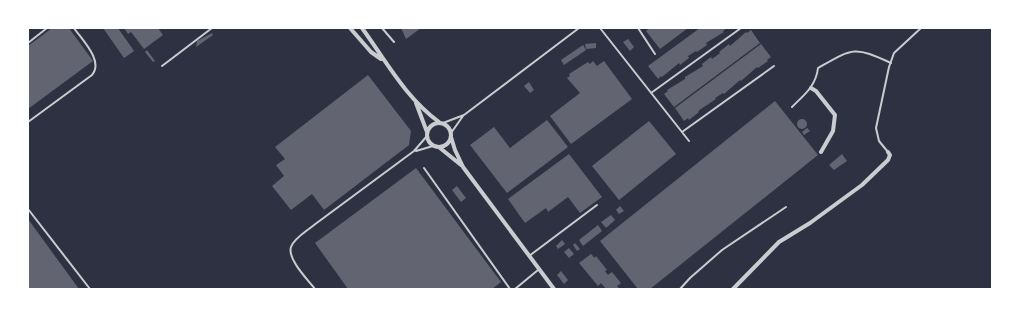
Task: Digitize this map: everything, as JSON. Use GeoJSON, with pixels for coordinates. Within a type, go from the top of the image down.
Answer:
{"type":"FeatureCollection","features":[{"type":"Feature","properties":{"kind":"street"},"geometry":{"type":"LineString","coordinates":[[350,28],[371,52],[381,59]]}},
{"type":"Feature","properties":{"kind":"street"},"geometry":{"type":"LineString","coordinates":[[362,28],[376,48],[381,59],[416,103],[441,123],[450,128],[455,150],[463,167],[554,289]]}},
{"type":"Feature","properties":{"kind":"street"},"geometry":{"type":"LineString","coordinates":[[811,88],[816,91],[835,115],[833,131],[821,152]]}},
{"type":"Feature","properties":{"kind":"street"},"geometry":{"type":"LineString","coordinates":[[416,103],[433,146],[440,148],[463,167]]}},
{"type":"Feature","properties":{"kind":"street"},"geometry":{"type":"LineString","coordinates":[[427,134],[431,125],[441,123]]}},
{"type":"Feature","properties":{"kind":"street"},"geometry":{"type":"LineString","coordinates":[[440,148],[448,144],[451,135]]}},
{"type":"Feature","properties":{"kind":"street"},"geometry":{"type":"LineString","coordinates":[[733,289],[779,242],[810,223],[862,185],[888,160],[890,156],[888,152]]}},
{"type":"Feature","properties":{"kind":"lane"},"geometry":{"type":"LineString","coordinates":[[28,43],[47,28]]}},
{"type":"Feature","properties":{"kind":"lane"},"geometry":{"type":"LineString","coordinates":[[28,122],[96,71],[96,61],[74,28]]}},
{"type":"Feature","properties":{"kind":"lane"},"geometry":{"type":"LineString","coordinates":[[162,66],[212,28]]}},
{"type":"Feature","properties":{"kind":"lane"},"geometry":{"type":"LineString","coordinates":[[382,28],[394,42]]}},
{"type":"Feature","properties":{"kind":"lane"},"geometry":{"type":"LineString","coordinates":[[441,123],[464,115],[579,28]]}},
{"type":"Feature","properties":{"kind":"lane"},"geometry":{"type":"LineString","coordinates":[[600,28],[689,141]]}},
{"type":"Feature","properties":{"kind":"lane"},"geometry":{"type":"LineString","coordinates":[[638,28],[655,54]]}},
{"type":"Feature","properties":{"kind":"lane"},"geometry":{"type":"LineString","coordinates":[[652,93],[741,28]]}},
{"type":"Feature","properties":{"kind":"lane"},"geometry":{"type":"LineString","coordinates":[[888,152],[879,141],[876,128],[890,63],[894,53],[921,28]]}},
{"type":"Feature","properties":{"kind":"lane"},"geometry":{"type":"LineString","coordinates":[[792,107],[811,88],[817,77],[818,68],[843,54],[857,51],[866,52],[890,63]]}},
{"type":"Feature","properties":{"kind":"lane"},"geometry":{"type":"LineString","coordinates":[[682,132],[774,66]]}},
{"type":"Feature","properties":{"kind":"lane"},"geometry":{"type":"LineString","coordinates":[[451,135],[464,115]]}},
{"type":"Feature","properties":{"kind":"lane"},"geometry":{"type":"LineString","coordinates":[[315,289],[291,257],[291,247],[298,238],[414,151],[427,134]]}},
{"type":"Feature","properties":{"kind":"lane"},"geometry":{"type":"LineString","coordinates":[[414,151],[433,146]]}},
{"type":"Feature","properties":{"kind":"lane"},"geometry":{"type":"LineString","coordinates":[[424,168],[510,289]]}},
{"type":"Feature","properties":{"kind":"lane"},"geometry":{"type":"LineString","coordinates":[[529,256],[597,205]]}},
{"type":"Feature","properties":{"kind":"lane"},"geometry":{"type":"LineString","coordinates":[[680,289],[690,278],[722,250],[786,208]]}},
{"type":"Feature","properties":{"kind":"lane"},"geometry":{"type":"LineString","coordinates":[[28,209],[90,289]]}},
{"type":"Feature","properties":{"kind":"lane"},"geometry":{"type":"LineString","coordinates":[[514,289],[539,269]]}},
{"type":"Feature","properties":{"kind":"building"},"geometry":{"type":"Polygon","coordinates":[[[52,28],[69,28],[93,61],[28,109],[28,46],[52,28]]]}},
{"type":"Feature","properties":{"kind":"building"},"geometry":{"type":"Polygon","coordinates":[[[103,28],[118,28],[134,51],[124,58],[103,28]]]}},
{"type":"Feature","properties":{"kind":"building"},"geometry":{"type":"Polygon","coordinates":[[[124,28],[158,28],[163,35],[144,49],[131,32],[128,34],[124,28]]]}},
{"type":"Feature","properties":{"kind":"building"},"geometry":{"type":"Polygon","coordinates":[[[401,28],[421,28],[406,39],[401,28]]]}},
{"type":"Feature","properties":{"kind":"building"},"geometry":{"type":"Polygon","coordinates":[[[650,28],[688,28],[660,49],[646,31],[650,28]]]}},
{"type":"Feature","properties":{"kind":"building"},"geometry":{"type":"Polygon","coordinates":[[[700,28],[727,28],[723,31],[724,32],[706,43],[707,45],[688,56],[689,58],[680,65],[679,63],[658,79],[648,66],[700,28]]]}},
{"type":"Feature","properties":{"kind":"building"},"geometry":{"type":"Polygon","coordinates":[[[751,30],[760,43],[674,107],[664,94],[668,91],[667,90],[685,79],[685,77],[703,66],[702,64],[711,57],[712,59],[729,44],[730,46],[746,32],[747,33],[751,30]]]}},
{"type":"Feature","properties":{"kind":"building"},"geometry":{"type":"Polygon","coordinates":[[[212,33],[213,35],[196,47],[197,41],[212,33]]]}},
{"type":"Feature","properties":{"kind":"building"},"geometry":{"type":"Polygon","coordinates":[[[628,39],[634,47],[630,51],[623,42],[628,39]]]}},
{"type":"Feature","properties":{"kind":"building"},"geometry":{"type":"Polygon","coordinates":[[[596,43],[596,48],[586,49],[585,44],[596,43]]]}},
{"type":"Feature","properties":{"kind":"building"},"geometry":{"type":"Polygon","coordinates":[[[761,44],[771,57],[767,60],[768,61],[758,68],[757,67],[724,94],[723,93],[715,98],[716,99],[698,111],[699,112],[689,120],[688,118],[684,121],[675,108],[761,44]]]}},
{"type":"Feature","properties":{"kind":"building"},"geometry":{"type":"Polygon","coordinates":[[[583,45],[586,50],[564,65],[561,60],[583,45]]]}},
{"type":"Feature","properties":{"kind":"building"},"geometry":{"type":"Polygon","coordinates":[[[147,50],[155,61],[153,62],[145,52],[147,50]]]}},
{"type":"Feature","properties":{"kind":"building"},"geometry":{"type":"Polygon","coordinates":[[[593,61],[597,66],[604,61],[632,99],[571,144],[550,116],[580,93],[567,78],[570,76],[569,74],[588,62],[590,64],[593,61]]]}},
{"type":"Feature","properties":{"kind":"building"},"geometry":{"type":"Polygon","coordinates":[[[368,75],[411,131],[409,145],[324,210],[312,194],[291,210],[272,186],[284,176],[276,165],[285,159],[275,147],[368,75]]]}},
{"type":"Feature","properties":{"kind":"building"},"geometry":{"type":"Polygon","coordinates":[[[529,82],[534,90],[530,93],[524,86],[529,82]]]}},
{"type":"Feature","properties":{"kind":"building"},"geometry":{"type":"Polygon","coordinates":[[[775,101],[818,155],[650,289],[638,289],[600,241],[775,101]]]}},
{"type":"Feature","properties":{"kind":"building"},"geometry":{"type":"Polygon","coordinates":[[[800,119],[804,119],[806,120],[806,128],[800,129],[797,126],[797,122],[800,119]]]}},
{"type":"Feature","properties":{"kind":"building"},"geometry":{"type":"Polygon","coordinates":[[[547,120],[568,147],[507,193],[470,145],[494,127],[510,148],[547,120]]]}},
{"type":"Feature","properties":{"kind":"building"},"geometry":{"type":"Polygon","coordinates":[[[649,121],[676,154],[619,200],[592,166],[649,121]]]}},
{"type":"Feature","properties":{"kind":"building"},"geometry":{"type":"Polygon","coordinates":[[[807,128],[810,131],[804,135],[802,132],[807,128]]]}},
{"type":"Feature","properties":{"kind":"building"},"geometry":{"type":"Polygon","coordinates":[[[569,154],[602,197],[580,213],[568,197],[548,212],[546,208],[525,223],[508,199],[569,154]]]}},
{"type":"Feature","properties":{"kind":"building"},"geometry":{"type":"Polygon","coordinates":[[[842,154],[847,161],[834,170],[829,165],[842,154]]]}},
{"type":"Feature","properties":{"kind":"building"},"geometry":{"type":"Polygon","coordinates":[[[416,168],[501,282],[492,289],[348,289],[315,243],[416,168]]]}},
{"type":"Feature","properties":{"kind":"building"},"geometry":{"type":"Polygon","coordinates":[[[457,186],[466,198],[461,202],[452,190],[457,186]]]}},
{"type":"Feature","properties":{"kind":"building"},"geometry":{"type":"Polygon","coordinates":[[[620,206],[624,211],[619,214],[616,210],[620,206]]]}},
{"type":"Feature","properties":{"kind":"building"},"geometry":{"type":"Polygon","coordinates":[[[611,215],[615,220],[606,228],[601,222],[611,215]]]}},
{"type":"Feature","properties":{"kind":"building"},"geometry":{"type":"Polygon","coordinates":[[[28,219],[79,289],[28,289],[28,219]]]}},
{"type":"Feature","properties":{"kind":"building"},"geometry":{"type":"Polygon","coordinates":[[[598,225],[602,231],[583,246],[579,240],[598,225]]]}},
{"type":"Feature","properties":{"kind":"building"},"geometry":{"type":"Polygon","coordinates":[[[562,240],[565,244],[558,249],[556,246],[562,240]]]}},
{"type":"Feature","properties":{"kind":"building"},"geometry":{"type":"Polygon","coordinates":[[[575,243],[580,249],[577,251],[573,245],[575,243]]]}},
{"type":"Feature","properties":{"kind":"building"},"geometry":{"type":"Polygon","coordinates":[[[569,248],[574,254],[569,258],[564,252],[569,248]]]}},
{"type":"Feature","properties":{"kind":"building"},"geometry":{"type":"Polygon","coordinates":[[[591,254],[595,258],[596,256],[607,270],[605,271],[608,275],[612,272],[621,283],[617,286],[620,289],[606,289],[601,283],[598,286],[579,263],[591,254]]]}},
{"type":"Feature","properties":{"kind":"building"},"geometry":{"type":"Polygon","coordinates":[[[561,271],[568,280],[564,284],[557,275],[561,271]]]}}]}
